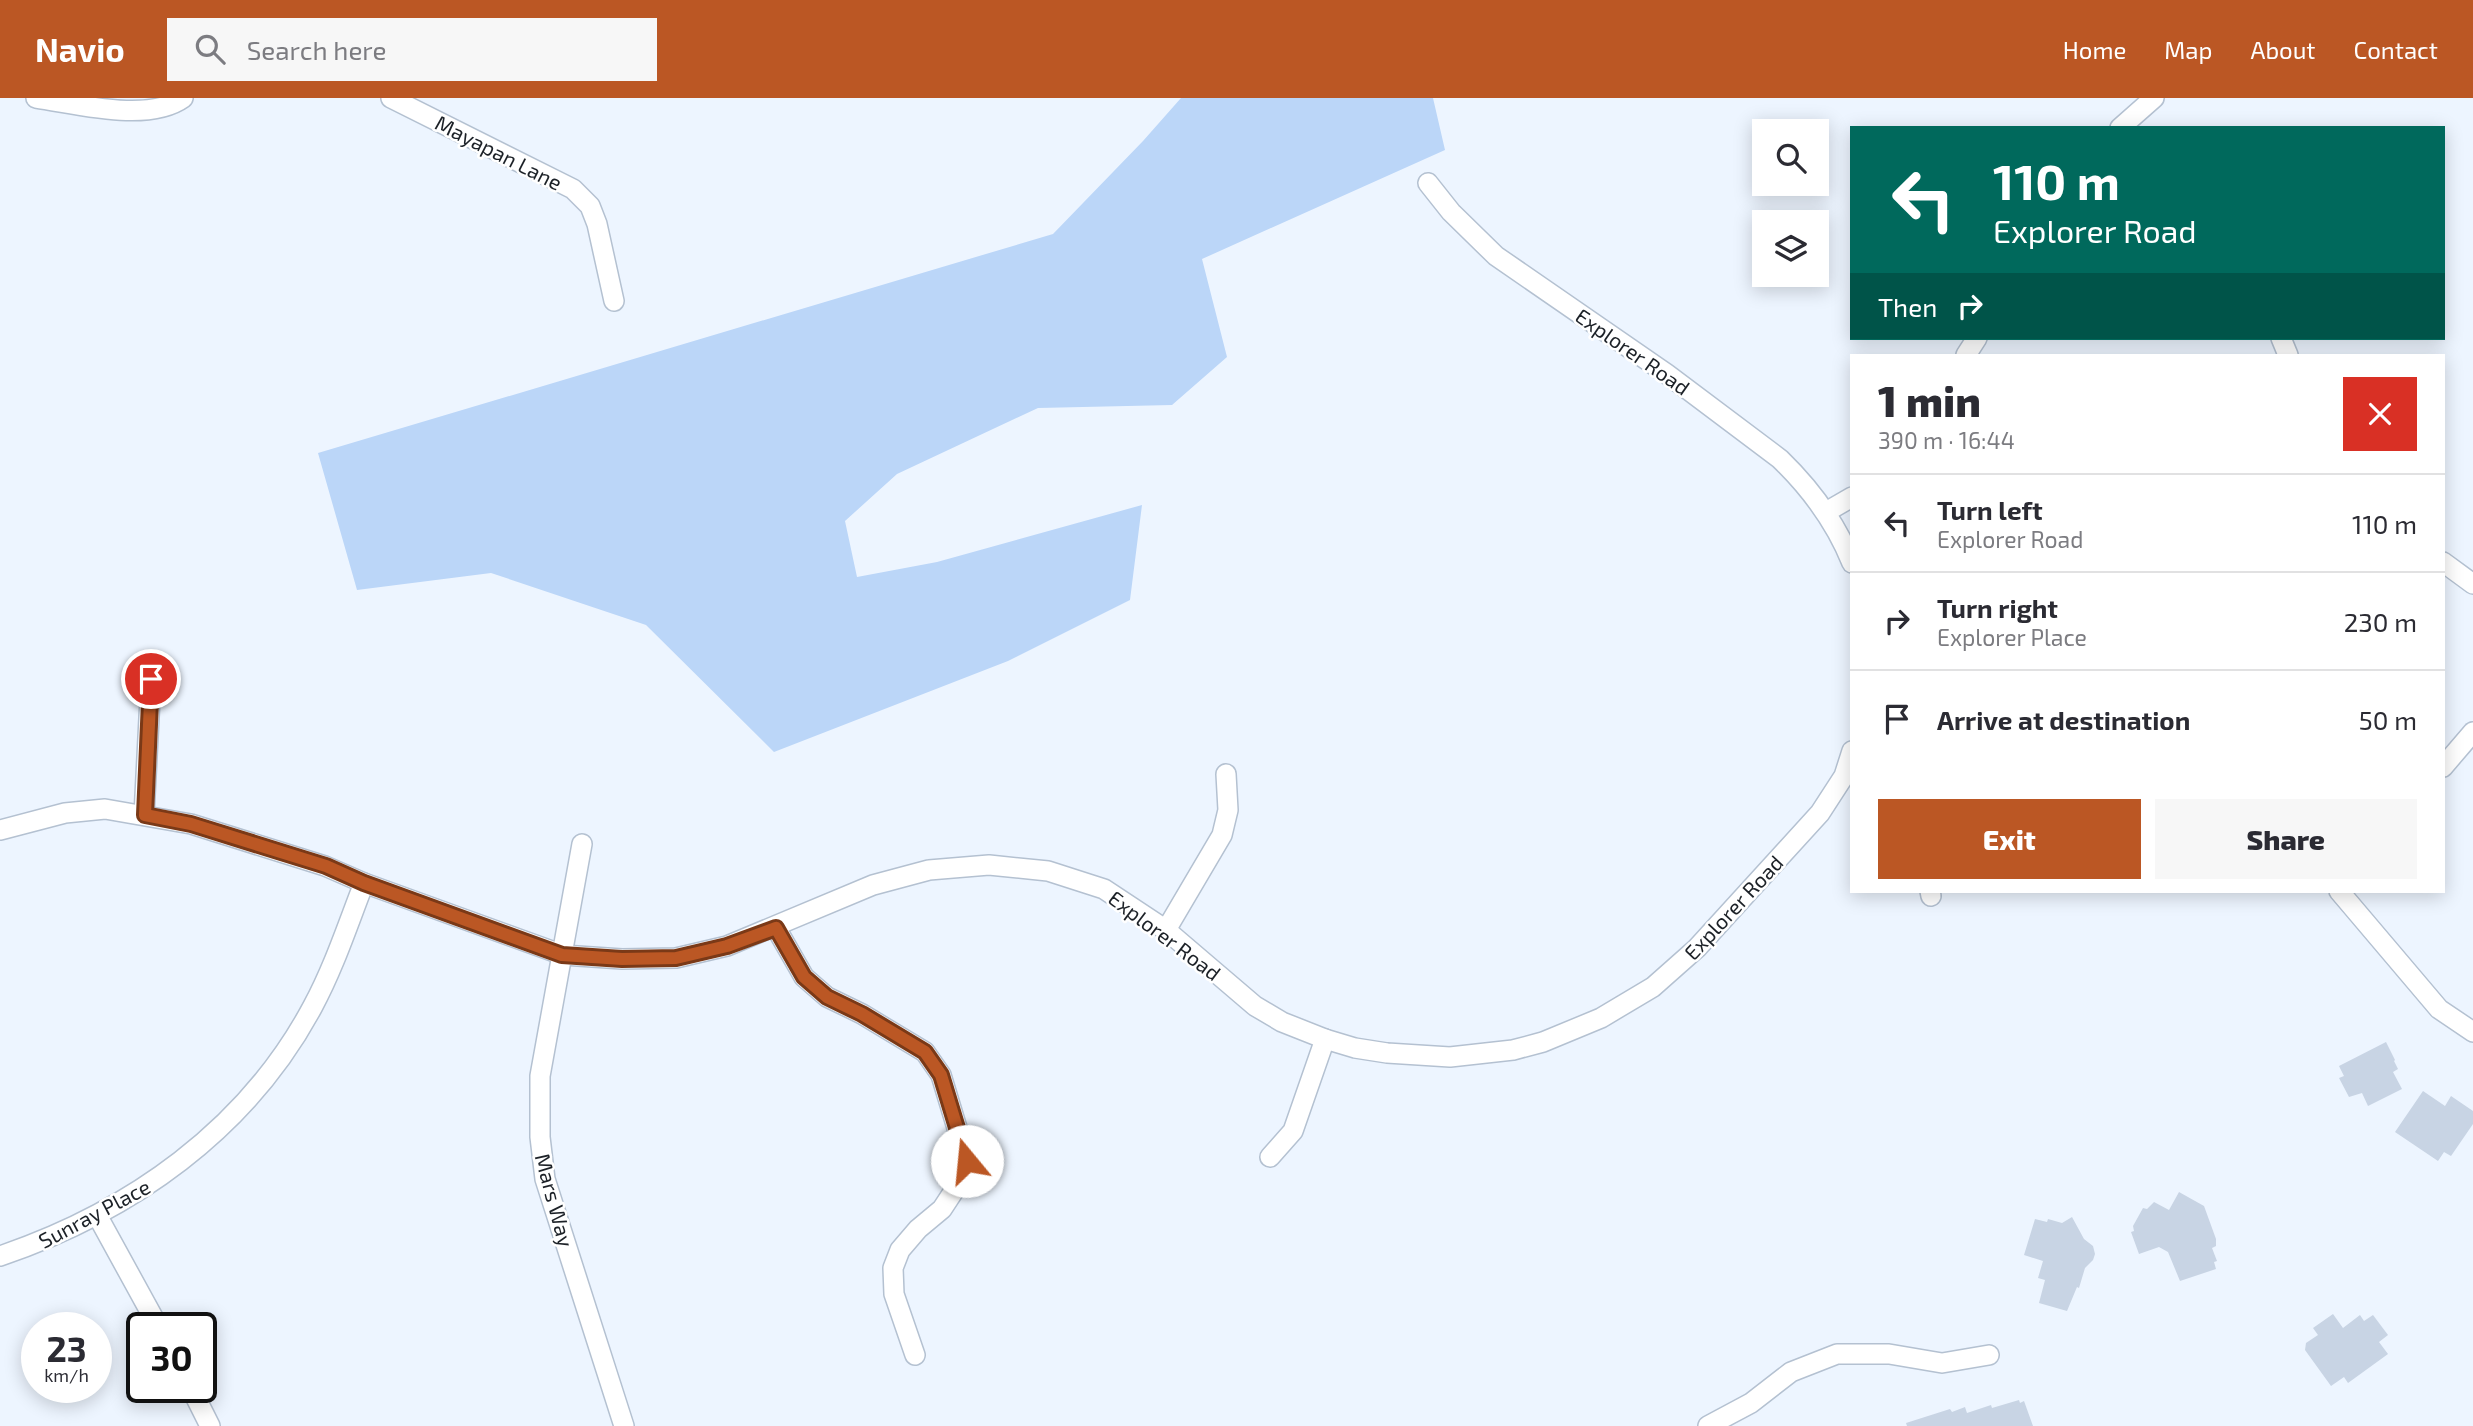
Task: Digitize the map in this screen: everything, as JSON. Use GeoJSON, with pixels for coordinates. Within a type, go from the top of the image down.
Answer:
{"type":"FeatureCollection","features":[{"type":"Feature","properties":{"kind":"street"},"geometry":{"type":"LineString","coordinates":[[36,98],[139,112],[160,110],[183,98]]}},
{"type":"Feature","properties":{"kind":"street","name":"Mayapan Lane"},"geometry":{"type":"LineString","coordinates":[[391,98],[573,189],[590,206],[597,224],[614,301]]}},
{"type":"Feature","properties":{"kind":"street"},"geometry":{"type":"LineString","coordinates":[[2122,126],[2154,98]]}},
{"type":"Feature","properties":{"kind":"street","name":"Explorer Road"},"geometry":{"type":"LineString","coordinates":[[1428,183],[1451,212],[1496,256],[1667,374],[1762,445],[1797,476],[1826,512],[1850,559]]}},
{"type":"Feature","properties":{"kind":"street"},"geometry":{"type":"LineString","coordinates":[[1826,512],[1850,498]]}},
{"type":"Feature","properties":{"kind":"street"},"geometry":{"type":"LineString","coordinates":[[2445,563],[2473,584]]}},
{"type":"Feature","properties":{"kind":"street"},"geometry":{"type":"LineString","coordinates":[[145,815],[151,679]]}},
{"type":"Feature","properties":{"kind":"street"},"geometry":{"type":"LineString","coordinates":[[2445,765],[2473,732]]}},
{"type":"Feature","properties":{"kind":"street"},"geometry":{"type":"LineString","coordinates":[[1166,930],[1222,835],[1228,810],[1226,774]]}},
{"type":"Feature","properties":{"kind":"street","name":"Explorer Road"},"geometry":{"type":"LineString","coordinates":[[0,830],[43,818],[105,809],[191,824],[326,866],[364,883],[562,955],[622,959],[676,958],[727,946],[776,928],[873,885],[901,876],[959,866],[989,865],[1048,871],[1104,888],[1166,930],[1255,1006],[1282,1022],[1325,1039],[1387,1054],[1450,1057],[1513,1050],[1573,1031],[1601,1018],[1653,987],[1697,948],[1848,781]]}},
{"type":"Feature","properties":{"kind":"street","name":"Mars Way"},"geometry":{"type":"LineString","coordinates":[[582,844],[541,1076],[539,1106],[542,1158],[545,1179],[624,1426]]}},
{"type":"Feature","properties":{"kind":"street","name":"Sunray Place"},"geometry":{"type":"LineString","coordinates":[[0,1256],[31,1246],[97,1216],[158,1179],[192,1153],[238,1110],[290,1044],[312,1008],[327,979],[364,883]]}},
{"type":"Feature","properties":{"kind":"street"},"geometry":{"type":"LineString","coordinates":[[2341,893],[2439,1009],[2473,1032]]}},
{"type":"Feature","properties":{"kind":"street"},"geometry":{"type":"LineString","coordinates":[[776,928],[804,977],[811,984],[827,997],[862,1014],[925,1052],[941,1075],[967,1161],[961,1180],[942,1209],[918,1229],[900,1250],[893,1268],[894,1294],[915,1355]]}},
{"type":"Feature","properties":{"kind":"street"},"geometry":{"type":"LineString","coordinates":[[1270,1157],[1293,1131],[1325,1039]]}},
{"type":"Feature","properties":{"kind":"street"},"geometry":{"type":"LineString","coordinates":[[97,1216],[150,1312]]}},
{"type":"Feature","properties":{"kind":"street"},"geometry":{"type":"LineString","coordinates":[[1708,1426],[1751,1403],[1791,1372],[1837,1354],[1889,1354],[1942,1363],[1989,1355]]}},
{"type":"Feature","properties":{"kind":"street"},"geometry":{"type":"LineString","coordinates":[[198,1403],[210,1426]]}},
{"type":"Feature","properties":{"kind":"shaded area"},"geometry":{"type":"Polygon","coordinates":[[[1181,98],[1433,98],[1445,150],[1202,259],[1227,357],[1172,405],[1038,408],[897,474],[845,521],[857,577],[937,562],[1142,505],[1130,600],[1008,661],[774,752],[646,625],[491,573],[357,590],[318,453],[1053,234],[1181,98]]]}},
{"type":"Feature","properties":{"kind":"building"},"geometry":{"type":"Polygon","coordinates":[[[2386,1042],[2398,1069],[2393,1072],[2402,1089],[2368,1106],[2362,1093],[2349,1097],[2339,1078],[2344,1076],[2339,1066],[2386,1042]]]}},
{"type":"Feature","properties":{"kind":"building"},"geometry":{"type":"Polygon","coordinates":[[[2423,1091],[2445,1106],[2451,1096],[2473,1111],[2473,1124],[2451,1156],[2444,1152],[2438,1161],[2395,1132],[2423,1091]]]}},
{"type":"Feature","properties":{"kind":"building"},"geometry":{"type":"Polygon","coordinates":[[[2179,1192],[2204,1206],[2216,1239],[2216,1246],[2212,1248],[2217,1261],[2214,1262],[2216,1269],[2180,1281],[2168,1252],[2159,1247],[2139,1254],[2131,1232],[2134,1231],[2133,1226],[2143,1208],[2147,1209],[2154,1202],[2169,1210],[2179,1192]]]}},
{"type":"Feature","properties":{"kind":"building"},"geometry":{"type":"Polygon","coordinates":[[[2072,1217],[2084,1239],[2093,1246],[2095,1254],[2085,1268],[2079,1288],[2077,1287],[2067,1311],[2039,1303],[2045,1280],[2038,1278],[2043,1261],[2024,1255],[2035,1219],[2062,1223],[2072,1217]]]}},
{"type":"Feature","properties":{"kind":"building"},"geometry":{"type":"Polygon","coordinates":[[[2333,1314],[2343,1328],[2360,1315],[2364,1321],[2373,1315],[2388,1335],[2379,1342],[2388,1354],[2348,1383],[2344,1377],[2331,1386],[2305,1350],[2306,1343],[2318,1335],[2313,1328],[2333,1314]]]}},
{"type":"Feature","properties":{"kind":"building"},"geometry":{"type":"Polygon","coordinates":[[[2019,1400],[2020,1403],[2024,1401],[2033,1426],[1907,1426],[1906,1423],[1950,1409],[1952,1412],[1965,1407],[1967,1413],[2019,1400]]]}},
{"type":"Feature","properties":{"kind":"route"},"geometry":{"type":"LineString","coordinates":[[151,679],[145,815],[191,824],[326,866],[364,883],[562,955],[622,959],[676,958],[727,946],[776,928],[804,977],[827,997],[862,1014],[925,1052],[941,1075],[967,1161]]}}]}
